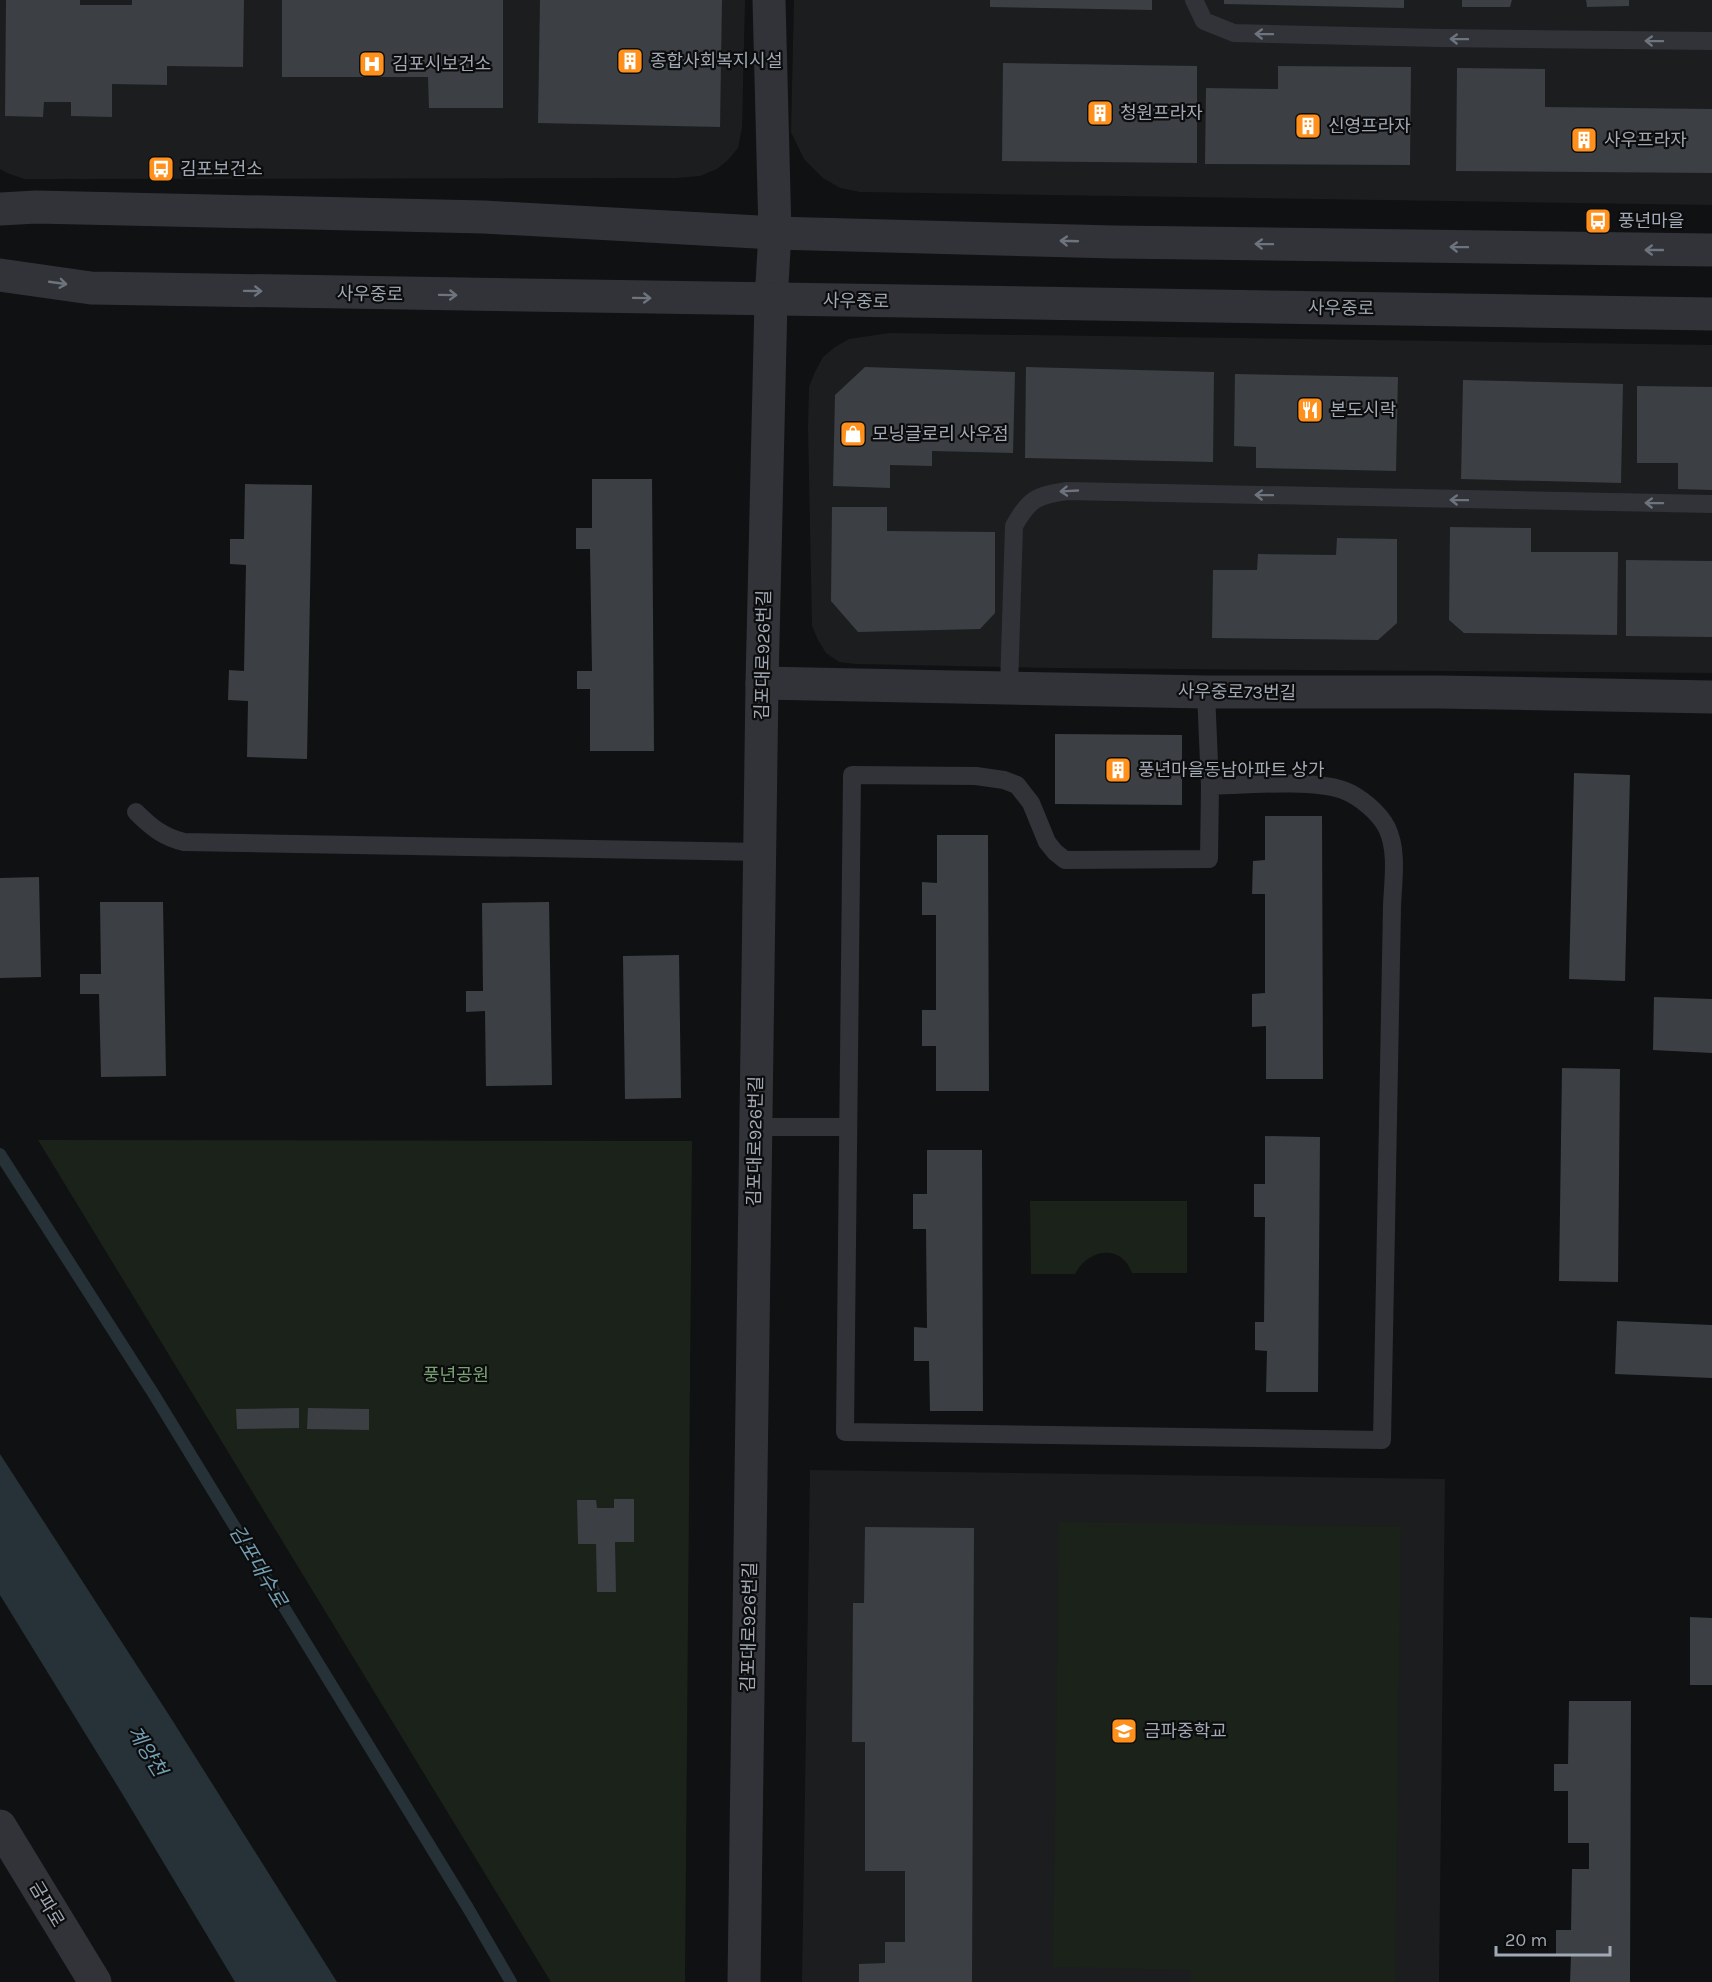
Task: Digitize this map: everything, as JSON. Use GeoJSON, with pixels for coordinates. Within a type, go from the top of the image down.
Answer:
{"type":"FeatureCollection","features":[{"type":"Feature","properties":{"kind":"street","name":"김포대로926번길"},"geometry":{"type":"LineString","coordinates":[[744,1982],[762,683],[771,300],[775,233],[769,0]]}},
{"type":"Feature","properties":{"kind":"street"},"geometry":{"type":"LineString","coordinates":[[0,209],[36,207],[484,217],[775,233],[1126,242],[1712,250]]}},
{"type":"Feature","properties":{"kind":"street","name":"사우중로"},"geometry":{"type":"LineString","coordinates":[[0,275],[91,288],[1712,314]]}},
{"type":"Feature","properties":{"kind":"street","name":"사우중로73번길"},"geometry":{"type":"LineString","coordinates":[[762,683],[1206,692],[1439,692],[1712,697]]}},
{"type":"Feature","properties":{"kind":"street","name":"금파로"},"geometry":{"type":"LineString","coordinates":[[0,1827],[94,1982]]}},
{"type":"Feature","properties":{"kind":"lane"},"geometry":{"type":"LineString","coordinates":[[1194,0],[1204,21],[1234,33],[1712,41]]}},
{"type":"Feature","properties":{"kind":"lane"},"geometry":{"type":"LineString","coordinates":[[1009,687],[1014,526],[1025,506],[1045,494],[1067,491],[1712,504]]}},
{"type":"Feature","properties":{"kind":"lane"},"geometry":{"type":"LineString","coordinates":[[1206,692],[1210,786],[1209,859],[1065,860],[1047,842],[1031,803],[1017,784],[976,776],[852,775],[845,1432],[1382,1440],[1394,868],[1388,829],[1379,816],[1364,802],[1343,790],[1311,784],[1210,786]]}},
{"type":"Feature","properties":{"kind":"lane"},"geometry":{"type":"LineString","coordinates":[[136,812],[156,832],[184,842],[761,852]]}},
{"type":"Feature","properties":{"kind":"lane"},"geometry":{"type":"LineString","coordinates":[[755,1127],[848,1127]]}},
{"type":"Feature","properties":{"kind":"shaded area","name":"김포시보건소"},"geometry":{"type":"Polygon","coordinates":[[[0,0],[745,0],[742,128],[738,148],[717,169],[700,176],[676,178],[24,179],[0,169],[0,0]]]}},
{"type":"Feature","properties":{"kind":"shaded area"},"geometry":{"type":"Polygon","coordinates":[[[794,0],[1712,0],[1712,205],[860,192],[840,188],[823,178],[804,159],[791,132],[794,0]]]}},
{"type":"Feature","properties":{"kind":"shaded area"},"geometry":{"type":"Polygon","coordinates":[[[889,333],[1712,345],[1712,673],[1054,668],[839,662],[826,653],[812,626],[809,387],[823,357],[835,347],[849,339],[889,333]]]}},
{"type":"Feature","properties":{"kind":"shaded area","name":"금파중학교"},"geometry":{"type":"Polygon","coordinates":[[[810,1470],[1445,1479],[1439,1982],[802,1982],[810,1470]]]}},
{"type":"Feature","properties":{"kind":"green space","name":"풍년공원"},"geometry":{"type":"Polygon","coordinates":[[[38,1140],[692,1141],[685,1982],[551,1982],[38,1140]]]}},
{"type":"Feature","properties":{"kind":"green space"},"geometry":{"type":"Polygon","coordinates":[[[1030,1201],[1187,1201],[1187,1273],[1132,1273],[1127,1263],[1120,1257],[1104,1253],[1088,1259],[1075,1274],[1031,1274],[1030,1201]]]}},
{"type":"Feature","properties":{"kind":"green space"},"geometry":{"type":"Polygon","coordinates":[[[1059,1522],[1401,1527],[1395,1982],[1191,1982],[1191,1970],[1053,1967],[1059,1522]]]}},
{"type":"Feature","properties":{"kind":"water","name":"계양천"},"geometry":{"type":"Polygon","coordinates":[[[0,1454],[169,1715],[337,1982],[235,1982],[0,1595],[0,1454]]]}},
{"type":"Feature","properties":{"kind":"building"},"geometry":{"type":"Polygon","coordinates":[[[6,0],[80,0],[80,5],[132,5],[132,0],[244,0],[243,67],[167,66],[167,85],[112,84],[112,117],[71,116],[71,102],[44,102],[43,117],[5,116],[6,0]]]}},
{"type":"Feature","properties":{"kind":"building"},"geometry":{"type":"Polygon","coordinates":[[[282,0],[503,0],[503,108],[429,108],[428,77],[282,77],[282,0]]]}},
{"type":"Feature","properties":{"kind":"building","name":"종합사회복지시설"},"geometry":{"type":"Polygon","coordinates":[[[540,0],[722,0],[720,127],[538,123],[540,0]]]}},
{"type":"Feature","properties":{"kind":"building"},"geometry":{"type":"Polygon","coordinates":[[[990,0],[1152,0],[1152,10],[990,7],[990,0]]]}},
{"type":"Feature","properties":{"kind":"building"},"geometry":{"type":"Polygon","coordinates":[[[1224,0],[1404,0],[1404,8],[1224,4],[1224,0]]]}},
{"type":"Feature","properties":{"kind":"building"},"geometry":{"type":"Polygon","coordinates":[[[1462,0],[1512,0],[1510,7],[1462,7],[1462,0]]]}},
{"type":"Feature","properties":{"kind":"building"},"geometry":{"type":"Polygon","coordinates":[[[1586,0],[1629,0],[1629,6],[1587,7],[1586,0]]]}},
{"type":"Feature","properties":{"kind":"building","name":"청원프라자"},"geometry":{"type":"Polygon","coordinates":[[[1003,63],[1197,66],[1197,163],[1002,161],[1003,63]]]}},
{"type":"Feature","properties":{"kind":"building","name":"신영프라자"},"geometry":{"type":"Polygon","coordinates":[[[1278,66],[1411,67],[1410,165],[1205,164],[1206,88],[1278,89],[1278,66]]]}},
{"type":"Feature","properties":{"kind":"building","name":"사우프라자"},"geometry":{"type":"Polygon","coordinates":[[[1457,68],[1545,69],[1545,107],[1712,109],[1712,173],[1456,171],[1457,68]]]}},
{"type":"Feature","properties":{"kind":"building"},"geometry":{"type":"Polygon","coordinates":[[[865,367],[1015,372],[1013,453],[932,451],[932,466],[890,465],[890,488],[833,486],[835,395],[865,367]]]}},
{"type":"Feature","properties":{"kind":"building"},"geometry":{"type":"Polygon","coordinates":[[[1026,367],[1214,372],[1213,462],[1025,458],[1026,367]]]}},
{"type":"Feature","properties":{"kind":"building"},"geometry":{"type":"Polygon","coordinates":[[[1235,374],[1398,377],[1396,471],[1256,468],[1256,447],[1234,446],[1235,374]]]}},
{"type":"Feature","properties":{"kind":"building"},"geometry":{"type":"Polygon","coordinates":[[[1463,380],[1623,384],[1621,483],[1461,479],[1463,380]]]}},
{"type":"Feature","properties":{"kind":"building"},"geometry":{"type":"Polygon","coordinates":[[[1637,386],[1712,387],[1712,490],[1678,489],[1678,463],[1637,463],[1637,386]]]}},
{"type":"Feature","properties":{"kind":"building"},"geometry":{"type":"Polygon","coordinates":[[[592,479],[652,479],[654,751],[590,751],[590,689],[577,689],[577,671],[592,671],[590,549],[576,549],[576,528],[592,528],[592,479]]]}},
{"type":"Feature","properties":{"kind":"building"},"geometry":{"type":"Polygon","coordinates":[[[245,484],[312,485],[307,759],[247,757],[248,701],[228,700],[229,670],[244,671],[246,565],[230,564],[230,539],[244,539],[245,484]]]}},
{"type":"Feature","properties":{"kind":"building"},"geometry":{"type":"Polygon","coordinates":[[[832,507],[887,507],[887,531],[995,532],[995,613],[980,629],[858,632],[831,601],[832,507]]]}},
{"type":"Feature","properties":{"kind":"building"},"geometry":{"type":"Polygon","coordinates":[[[1450,527],[1531,528],[1531,552],[1618,552],[1617,635],[1464,633],[1449,620],[1450,527]]]}},
{"type":"Feature","properties":{"kind":"building"},"geometry":{"type":"Polygon","coordinates":[[[1337,538],[1397,539],[1397,623],[1378,640],[1212,638],[1213,570],[1257,570],[1258,554],[1336,555],[1337,538]]]}},
{"type":"Feature","properties":{"kind":"building"},"geometry":{"type":"Polygon","coordinates":[[[1626,560],[1712,561],[1712,637],[1626,636],[1626,560]]]}},
{"type":"Feature","properties":{"kind":"building","name":"풍년마을동남아파트 상가"},"geometry":{"type":"Polygon","coordinates":[[[1055,734],[1182,735],[1182,805],[1055,804],[1055,734]]]}},
{"type":"Feature","properties":{"kind":"building"},"geometry":{"type":"Polygon","coordinates":[[[1574,773],[1630,775],[1625,981],[1569,979],[1574,773]]]}},
{"type":"Feature","properties":{"kind":"building"},"geometry":{"type":"Polygon","coordinates":[[[1265,816],[1322,816],[1323,1079],[1266,1079],[1266,1026],[1252,1027],[1252,994],[1265,993],[1265,894],[1252,894],[1253,861],[1265,860],[1265,816]]]}},
{"type":"Feature","properties":{"kind":"building"},"geometry":{"type":"Polygon","coordinates":[[[937,835],[988,835],[989,1091],[936,1091],[936,1046],[922,1046],[922,1010],[936,1010],[936,915],[922,915],[922,882],[937,883],[937,835]]]}},
{"type":"Feature","properties":{"kind":"building"},"geometry":{"type":"Polygon","coordinates":[[[39,877],[41,977],[0,978],[0,878],[39,877]]]}},
{"type":"Feature","properties":{"kind":"building"},"geometry":{"type":"Polygon","coordinates":[[[100,902],[163,902],[166,1076],[101,1077],[99,994],[80,994],[80,974],[101,974],[100,902]]]}},
{"type":"Feature","properties":{"kind":"building"},"geometry":{"type":"Polygon","coordinates":[[[549,902],[552,1085],[486,1086],[485,1011],[466,1012],[466,991],[483,991],[482,903],[549,902]]]}},
{"type":"Feature","properties":{"kind":"building"},"geometry":{"type":"Polygon","coordinates":[[[679,955],[681,1098],[625,1099],[623,956],[679,955]]]}},
{"type":"Feature","properties":{"kind":"building"},"geometry":{"type":"Polygon","coordinates":[[[1654,997],[1712,999],[1712,1053],[1653,1050],[1654,997]]]}},
{"type":"Feature","properties":{"kind":"building"},"geometry":{"type":"Polygon","coordinates":[[[1562,1068],[1620,1069],[1618,1282],[1559,1281],[1562,1068]]]}},
{"type":"Feature","properties":{"kind":"building"},"geometry":{"type":"Polygon","coordinates":[[[1265,1136],[1320,1137],[1318,1392],[1266,1392],[1267,1351],[1255,1350],[1255,1322],[1264,1322],[1265,1217],[1254,1217],[1254,1184],[1265,1184],[1265,1136]]]}},
{"type":"Feature","properties":{"kind":"building"},"geometry":{"type":"Polygon","coordinates":[[[927,1150],[982,1150],[983,1411],[930,1411],[929,1361],[914,1361],[914,1327],[927,1328],[926,1229],[913,1229],[913,1194],[927,1194],[927,1150]]]}},
{"type":"Feature","properties":{"kind":"building"},"geometry":{"type":"Polygon","coordinates":[[[1617,1321],[1712,1325],[1712,1378],[1615,1374],[1617,1321]]]}},
{"type":"Feature","properties":{"kind":"building"},"geometry":{"type":"Polygon","coordinates":[[[299,1408],[299,1428],[237,1429],[236,1409],[299,1408]]]}},
{"type":"Feature","properties":{"kind":"building"},"geometry":{"type":"Polygon","coordinates":[[[308,1408],[369,1409],[369,1430],[307,1429],[308,1408]]]}},
{"type":"Feature","properties":{"kind":"building"},"geometry":{"type":"Polygon","coordinates":[[[614,1499],[634,1499],[634,1542],[615,1542],[616,1592],[597,1592],[596,1544],[578,1544],[577,1500],[596,1500],[597,1508],[614,1508],[614,1499]]]}},
{"type":"Feature","properties":{"kind":"building"},"geometry":{"type":"Polygon","coordinates":[[[865,1527],[974,1528],[972,1982],[859,1982],[859,1964],[885,1963],[885,1942],[905,1942],[905,1871],[865,1871],[865,1742],[852,1742],[853,1603],[864,1603],[865,1527]]]}},
{"type":"Feature","properties":{"kind":"building"},"geometry":{"type":"Polygon","coordinates":[[[1690,1617],[1712,1618],[1712,1685],[1690,1685],[1690,1617]]]}},
{"type":"Feature","properties":{"kind":"building"},"geometry":{"type":"Polygon","coordinates":[[[1569,1701],[1631,1701],[1630,1982],[1570,1982],[1571,1955],[1556,1954],[1556,1930],[1571,1930],[1572,1869],[1589,1869],[1589,1843],[1568,1843],[1568,1791],[1554,1791],[1554,1764],[1568,1764],[1569,1701]]]}},
{"type":"Feature","properties":{"kind":"waterway","name":"김포대수로"},"geometry":{"type":"LineString","coordinates":[[0,1154],[153,1393],[511,1982]]}},
{"type":"Feature","properties":{"kind":"place","name":"종합사회복지시설"},"geometry":{"type":"Point","coordinates":[630,61]}},
{"type":"Feature","properties":{"kind":"place","name":"김포시보건소"},"geometry":{"type":"Point","coordinates":[372,64]}},
{"type":"Feature","properties":{"kind":"place","name":"청원프라자"},"geometry":{"type":"Point","coordinates":[1100,113]}},
{"type":"Feature","properties":{"kind":"place","name":"신영프라자"},"geometry":{"type":"Point","coordinates":[1308,126]}},
{"type":"Feature","properties":{"kind":"place","name":"사우프라자"},"geometry":{"type":"Point","coordinates":[1584,140]}},
{"type":"Feature","properties":{"kind":"place","name":"김포보건소"},"geometry":{"type":"Point","coordinates":[161,169]}},
{"type":"Feature","properties":{"kind":"place","name":"풍년마을"},"geometry":{"type":"Point","coordinates":[1598,221]}},
{"type":"Feature","properties":{"kind":"place","name":"본도시락"},"geometry":{"type":"Point","coordinates":[1310,410]}},
{"type":"Feature","properties":{"kind":"place","name":"모닝글로리 사우점"},"geometry":{"type":"Point","coordinates":[853,434]}},
{"type":"Feature","properties":{"kind":"place","name":"풍년마을동남아파트 상가"},"geometry":{"type":"Point","coordinates":[1118,770]}},
{"type":"Feature","properties":{"kind":"place","name":"금파중학교"},"geometry":{"type":"Point","coordinates":[1124,1731]}}]}
